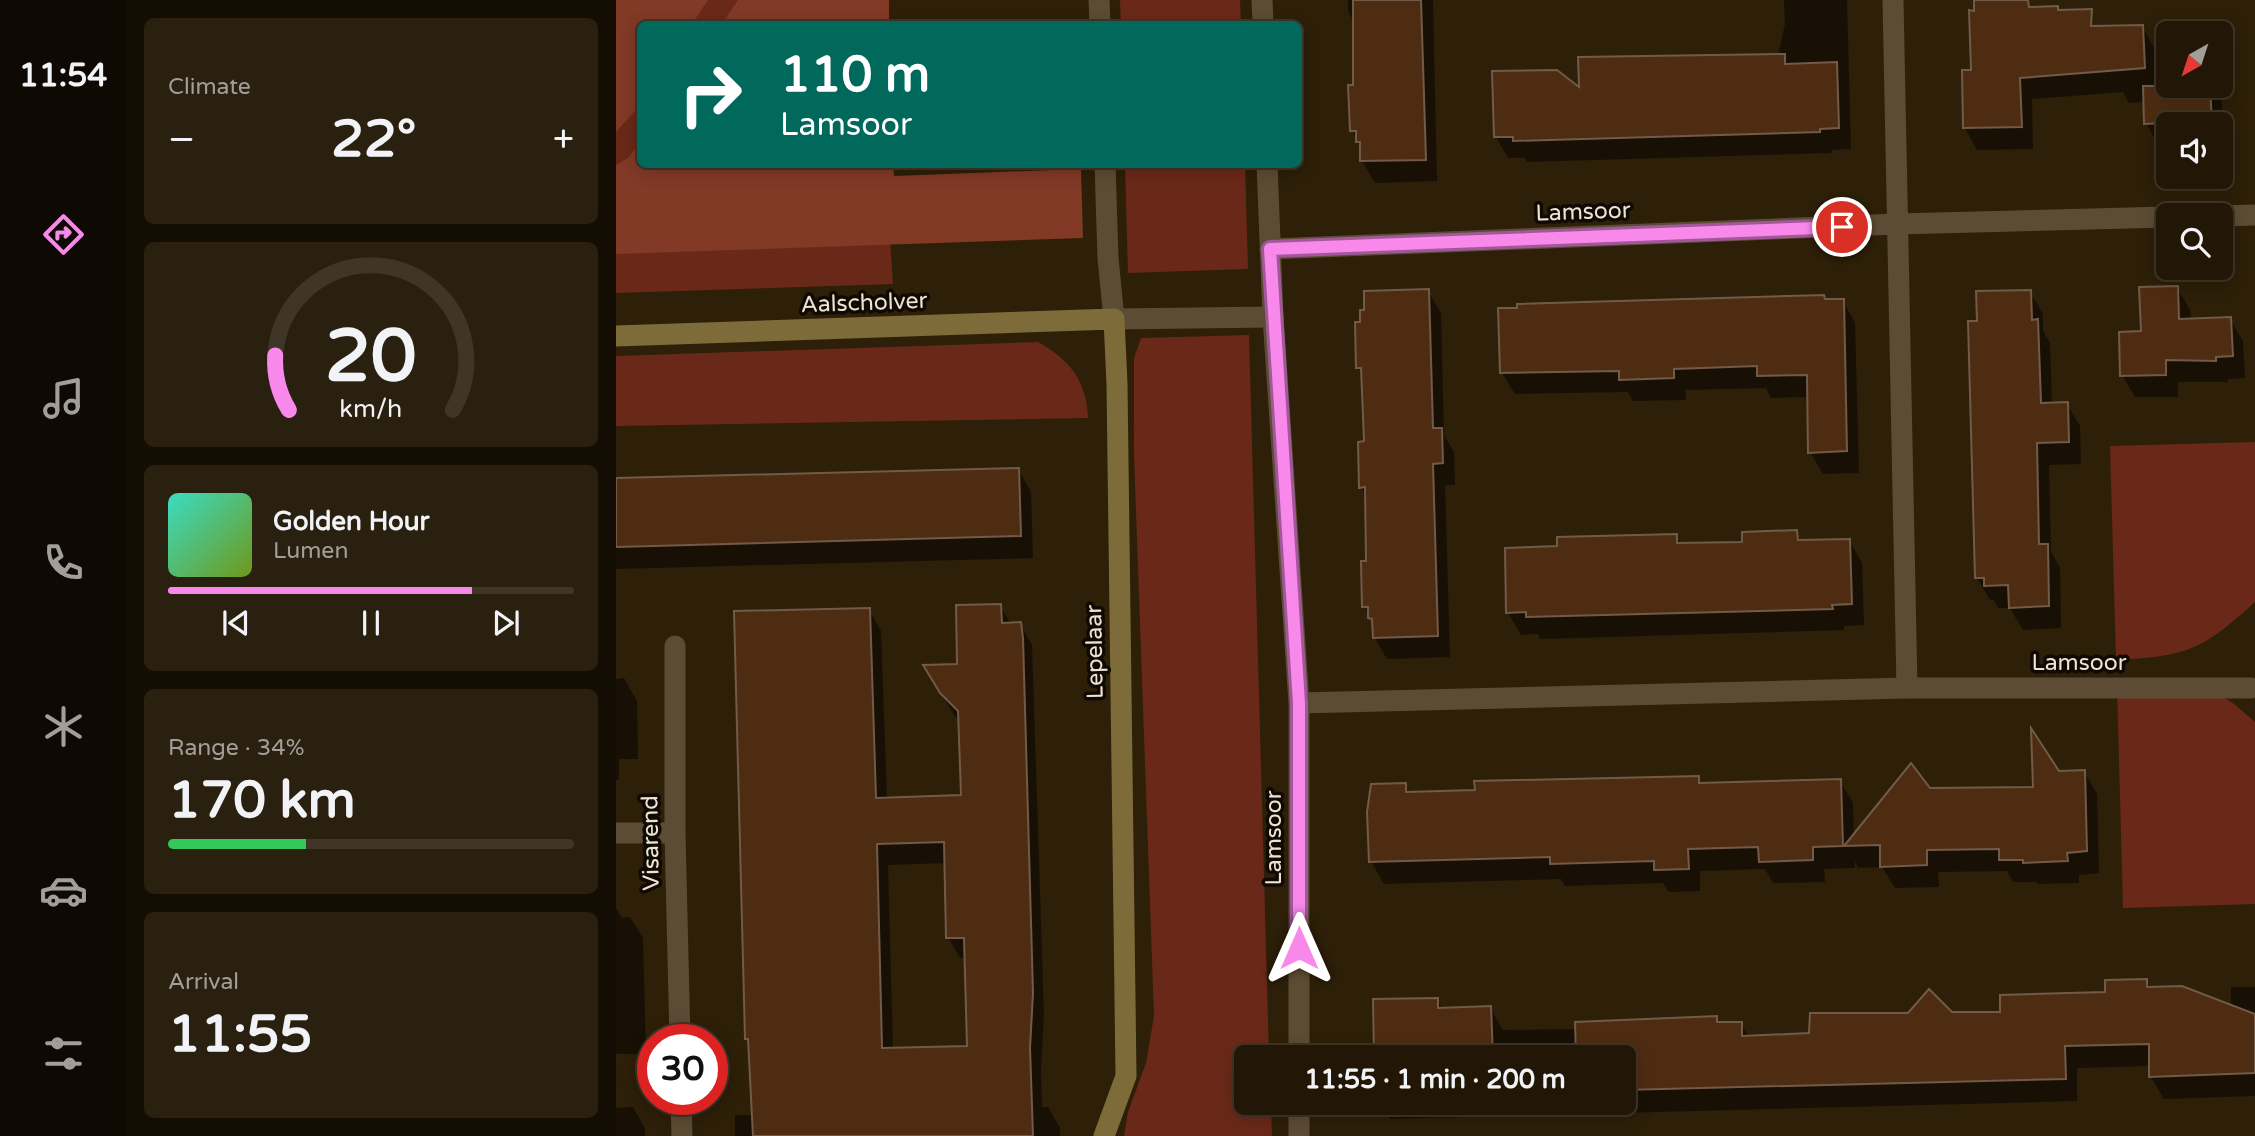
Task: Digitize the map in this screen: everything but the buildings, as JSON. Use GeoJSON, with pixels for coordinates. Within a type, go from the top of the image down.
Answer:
{"type":"FeatureCollection","features":[{"type":"Feature","properties":{"kind":"street"},"geometry":{"type":"LineString","coordinates":[[1099,0],[1100,21]]}},
{"type":"Feature","properties":{"kind":"street"},"geometry":{"type":"LineString","coordinates":[[1262,0],[1263,21]]}},
{"type":"Feature","properties":{"kind":"street"},"geometry":{"type":"LineString","coordinates":[[1893,0],[1907,688]]}},
{"type":"Feature","properties":{"kind":"street","name":"Lepelaar"},"geometry":{"type":"LineString","coordinates":[[1104,1136],[1126,1076],[1117,384],[1105,168]]}},
{"type":"Feature","properties":{"kind":"street","name":"Lamsoor"},"geometry":{"type":"LineString","coordinates":[[1268,168],[1273,317],[1299,703],[1299,1045]]}},
{"type":"Feature","properties":{"kind":"street"},"geometry":{"type":"LineString","coordinates":[[2233,216],[2255,215]]}},
{"type":"Feature","properties":{"kind":"street","name":"Lamsoor"},"geometry":{"type":"LineString","coordinates":[[1270,249],[2156,217]]}},
{"type":"Feature","properties":{"kind":"street"},"geometry":{"type":"LineString","coordinates":[[1114,319],[1273,317]]}},
{"type":"Feature","properties":{"kind":"street","name":"Aalscholver"},"geometry":{"type":"LineString","coordinates":[[616,336],[1114,319]]}},
{"type":"Feature","properties":{"kind":"street","name":"Visarend"},"geometry":{"type":"LineString","coordinates":[[675,646],[675,832],[680,1024]]}},
{"type":"Feature","properties":{"kind":"street","name":"Lamsoor"},"geometry":{"type":"LineString","coordinates":[[1299,703],[1907,688],[2250,688]]}},
{"type":"Feature","properties":{"kind":"street"},"geometry":{"type":"LineString","coordinates":[[616,833],[675,832]]}},
{"type":"Feature","properties":{"kind":"street"},"geometry":{"type":"LineString","coordinates":[[681,1115],[682,1136]]}},
{"type":"Feature","properties":{"kind":"street"},"geometry":{"type":"LineString","coordinates":[[1298,1115],[1298,1136]]}},
{"type":"Feature","properties":{"kind":"shaded area"},"geometry":{"type":"Polygon","coordinates":[[[616,0],[873,0],[875,21],[637,21],[637,168],[885,168],[893,284],[616,293],[616,0]]]}},
{"type":"Feature","properties":{"kind":"shaded area"},"geometry":{"type":"Polygon","coordinates":[[[616,0],[708,0],[694,21],[637,21],[637,108],[616,132],[616,0]]]}},
{"type":"Feature","properties":{"kind":"shaded area"},"geometry":{"type":"Polygon","coordinates":[[[738,0],[889,0],[889,21],[724,21],[738,0]]]}},
{"type":"Feature","properties":{"kind":"shaded area"},"geometry":{"type":"Polygon","coordinates":[[[1120,0],[1240,0],[1241,21],[1121,21],[1120,0]]]}},
{"type":"Feature","properties":{"kind":"shaded area"},"geometry":{"type":"Polygon","coordinates":[[[637,147],[637,168],[893,168],[894,176],[1081,169],[1083,238],[616,254],[616,165],[628,158],[637,147]]]}},
{"type":"Feature","properties":{"kind":"shaded area"},"geometry":{"type":"Polygon","coordinates":[[[1125,168],[1245,168],[1248,269],[1128,273],[1125,168]]]}},
{"type":"Feature","properties":{"kind":"shaded area"},"geometry":{"type":"Polygon","coordinates":[[[1249,335],[1269,1045],[1234,1045],[1234,1115],[1271,1115],[1272,1136],[1124,1136],[1128,1112],[1146,1063],[1154,1016],[1134,455],[1134,358],[1141,338],[1249,335]]]}},
{"type":"Feature","properties":{"kind":"shaded area"},"geometry":{"type":"Polygon","coordinates":[[[1038,342],[1059,356],[1074,372],[1084,393],[1088,418],[616,426],[616,356],[1038,342]]]}},
{"type":"Feature","properties":{"kind":"shaded area"},"geometry":{"type":"Polygon","coordinates":[[[2255,442],[2255,602],[2221,631],[2193,648],[2161,656],[2116,660],[2110,446],[2255,442]]]}},
{"type":"Feature","properties":{"kind":"shaded area"},"geometry":{"type":"Polygon","coordinates":[[[2117,685],[2214,691],[2255,722],[2255,904],[2123,908],[2117,685]]]}},
{"type":"Feature","properties":{"kind":"route"},"geometry":{"type":"LineString","coordinates":[[1299,948],[1299,703],[1270,249],[1842,227]]}}]}
